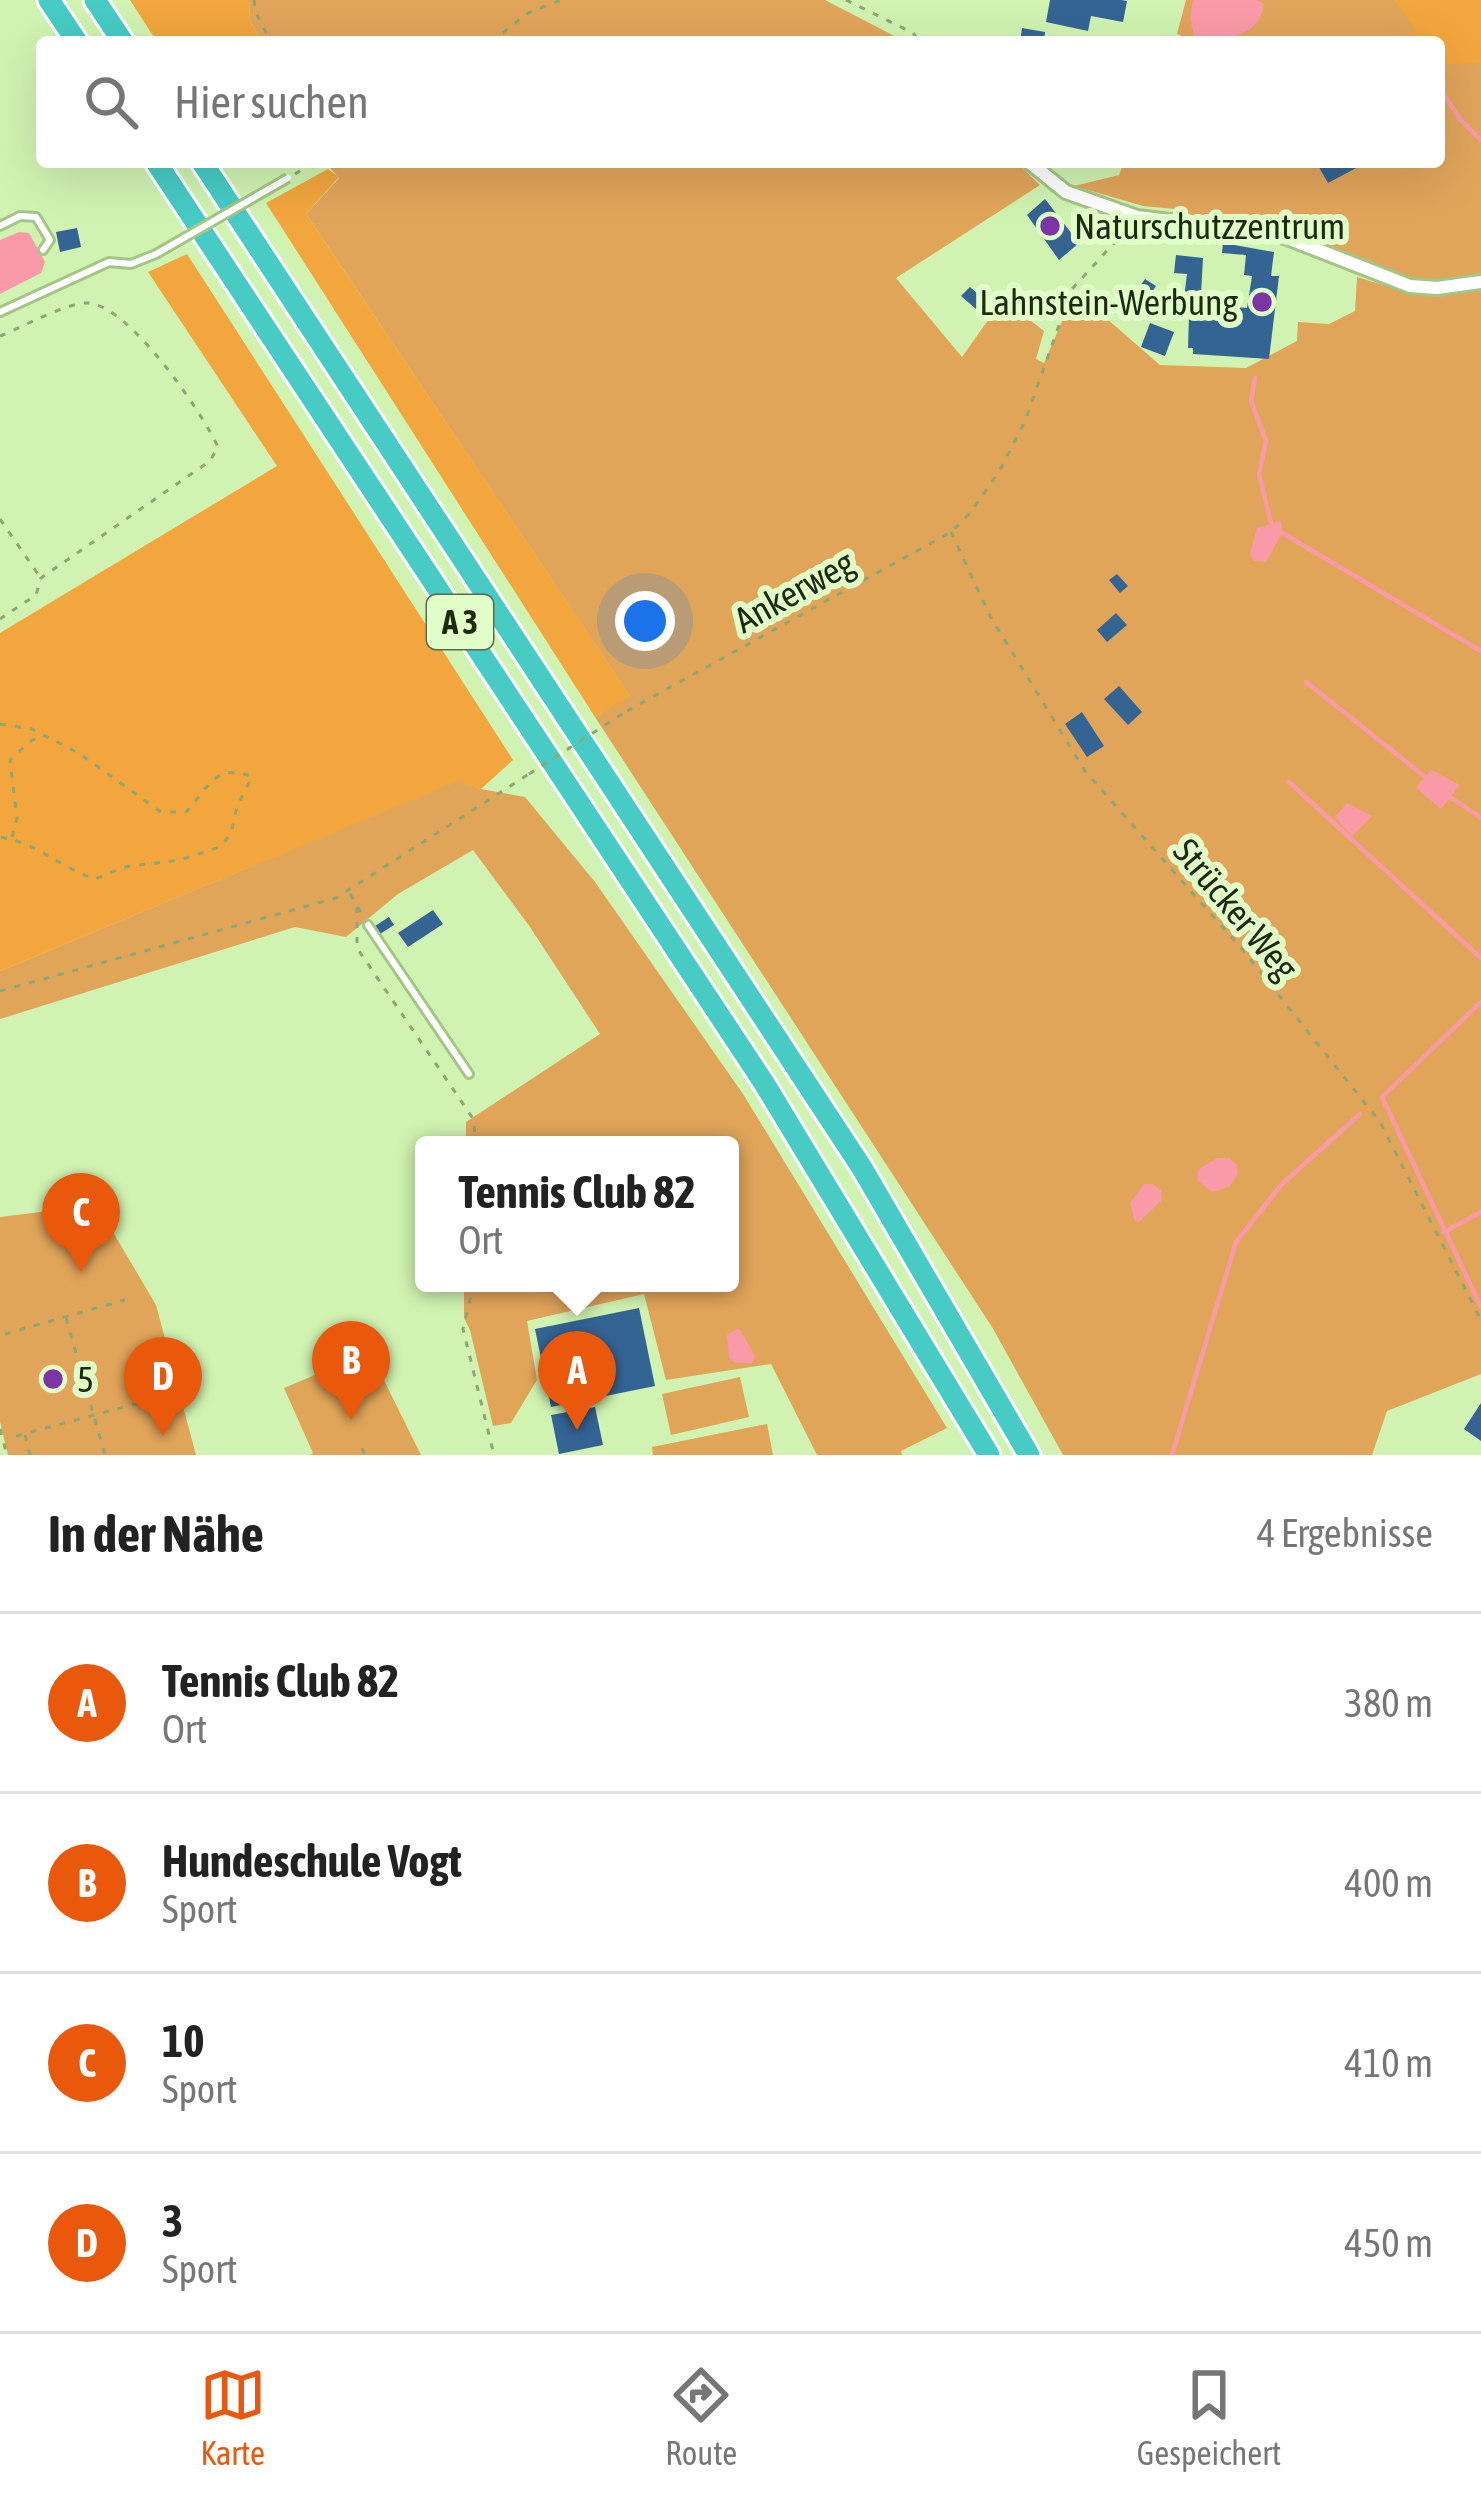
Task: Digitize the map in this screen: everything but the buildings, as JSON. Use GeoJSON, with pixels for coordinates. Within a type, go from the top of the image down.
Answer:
{"type":"FeatureCollection","features":[{"type":"Feature","properties":{"kind":"highway"},"geometry":{"type":"LineString","coordinates":[[49,0],[73,36]]}},
{"type":"Feature","properties":{"kind":"highway"},"geometry":{"type":"LineString","coordinates":[[95,0],[119,36]]}},
{"type":"Feature","properties":{"kind":"highway","name":"A 3"},"geometry":{"type":"LineString","coordinates":[[160,168],[764,1082],[988,1455]]}},
{"type":"Feature","properties":{"kind":"highway","name":"A 3"},"geometry":{"type":"LineString","coordinates":[[206,168],[862,1168],[1029,1455]]}},
{"type":"Feature","properties":{"kind":"street"},"geometry":{"type":"LineString","coordinates":[[1036,168],[1066,192],[1137,217],[1277,234],[1410,286],[1437,289],[1481,282]]}},
{"type":"Feature","properties":{"kind":"lane"},"geometry":{"type":"LineString","coordinates":[[0,312],[109,262],[131,264],[156,254],[289,178]]}},
{"type":"Feature","properties":{"kind":"lane"},"geometry":{"type":"LineString","coordinates":[[0,226],[20,216],[36,217],[50,240],[43,250]]}},
{"type":"Feature","properties":{"kind":"lane"},"geometry":{"type":"LineString","coordinates":[[368,925],[469,1074]]}},
{"type":"Feature","properties":{"kind":"path"},"geometry":{"type":"LineString","coordinates":[[254,0],[268,36]]}},
{"type":"Feature","properties":{"kind":"path"},"geometry":{"type":"LineString","coordinates":[[499,36],[528,13],[561,0]]}},
{"type":"Feature","properties":{"kind":"path"},"geometry":{"type":"LineString","coordinates":[[846,0],[915,36]]}},
{"type":"Feature","properties":{"kind":"path"},"geometry":{"type":"LineString","coordinates":[[289,178],[305,168]]}},
{"type":"Feature","properties":{"kind":"path","name":"Ankerweg"},"geometry":{"type":"LineString","coordinates":[[0,992],[349,893],[627,711],[951,532],[990,484],[1025,421],[1072,289],[1137,217]]}},
{"type":"Feature","properties":{"kind":"path"},"geometry":{"type":"LineString","coordinates":[[0,336],[80,304],[97,305],[148,341],[218,448],[210,461],[41,578],[36,595],[0,619]]}},
{"type":"Feature","properties":{"kind":"path"},"geometry":{"type":"LineString","coordinates":[[0,519],[41,578]]}},
{"type":"Feature","properties":{"kind":"path","name":"Strücker Weg"},"geometry":{"type":"LineString","coordinates":[[951,532],[990,616],[1085,771],[1241,948],[1380,1122],[1481,1320]]}},
{"type":"Feature","properties":{"kind":"path"},"geometry":{"type":"LineString","coordinates":[[0,724],[32,729],[80,754],[161,812],[186,812],[202,787],[225,773],[246,773],[253,778],[237,806],[231,835],[220,847],[181,860],[124,867],[95,879],[53,862],[34,846],[0,837]]}},
{"type":"Feature","properties":{"kind":"path"},"geometry":{"type":"LineString","coordinates":[[0,735],[10,728]]}},
{"type":"Feature","properties":{"kind":"path"},"geometry":{"type":"LineString","coordinates":[[11,839],[17,818],[10,760],[32,740],[44,738]]}},
{"type":"Feature","properties":{"kind":"path"},"geometry":{"type":"LineString","coordinates":[[0,770],[10,770]]}},
{"type":"Feature","properties":{"kind":"path"},"geometry":{"type":"LineString","coordinates":[[349,893],[368,925]]}},
{"type":"Feature","properties":{"kind":"path"},"geometry":{"type":"LineString","coordinates":[[357,907],[357,948],[474,1120],[475,1136]]}},
{"type":"Feature","properties":{"kind":"path"},"geometry":{"type":"LineString","coordinates":[[472,1292],[463,1329],[494,1455]]}},
{"type":"Feature","properties":{"kind":"path"},"geometry":{"type":"LineString","coordinates":[[5,1334],[125,1300]]}},
{"type":"Feature","properties":{"kind":"path"},"geometry":{"type":"LineString","coordinates":[[66,1318],[105,1455]]}},
{"type":"Feature","properties":{"kind":"path"},"geometry":{"type":"LineString","coordinates":[[16,1436],[143,1402]]}},
{"type":"Feature","properties":{"kind":"path"},"geometry":{"type":"LineString","coordinates":[[0,1429],[7,1455]]}},
{"type":"Feature","properties":{"kind":"path"},"geometry":{"type":"LineString","coordinates":[[25,1433],[30,1454]]}},
{"type":"Feature","properties":{"kind":"path"},"geometry":{"type":"LineString","coordinates":[[362,1448],[365,1455]]}},
{"type":"Feature","properties":{"kind":"shaded area"},"geometry":{"type":"Polygon","coordinates":[[[130,0],[249,0],[250,20],[259,36],[153,36],[130,0]]]}},
{"type":"Feature","properties":{"kind":"shaded area"},"geometry":{"type":"Polygon","coordinates":[[[249,0],[825,0],[894,36],[259,36],[250,20],[249,0]]]}},
{"type":"Feature","properties":{"kind":"shaded area"},"geometry":{"type":"Polygon","coordinates":[[[1186,0],[1481,0],[1481,1374],[1387,1411],[1372,1455],[1063,1455],[992,1327],[595,717],[629,695],[306,214],[339,178],[330,168],[1022,168],[1040,185],[896,278],[962,357],[1003,299],[1044,331],[1036,359],[1044,363],[1075,291],[1160,365],[1246,368],[1297,341],[1298,322],[1329,324],[1355,311],[1357,277],[1396,289],[1389,271],[1313,245],[1184,218],[1185,210],[1143,206],[1074,186],[1119,175],[1122,168],[1445,168],[1445,36],[1177,34],[1186,0]]]}},
{"type":"Feature","properties":{"kind":"shaded area"},"geometry":{"type":"Polygon","coordinates":[[[1193,0],[1264,4],[1255,24],[1238,35],[1194,36],[1193,0]]]}},
{"type":"Feature","properties":{"kind":"shaded area"},"geometry":{"type":"Polygon","coordinates":[[[1394,0],[1481,0],[1481,63],[1445,67],[1445,36],[1409,36],[1415,28],[1394,0]]]}},
{"type":"Feature","properties":{"kind":"shaded area"},"geometry":{"type":"Polygon","coordinates":[[[328,169],[339,177],[306,214],[630,696],[595,717],[266,203],[328,169]]]}},
{"type":"Feature","properties":{"kind":"shaded area"},"geometry":{"type":"Polygon","coordinates":[[[29,233],[45,262],[41,273],[0,294],[0,240],[29,233]]]}},
{"type":"Feature","properties":{"kind":"shaded area"},"geometry":{"type":"Polygon","coordinates":[[[187,254],[513,760],[481,789],[458,781],[0,971],[0,633],[277,466],[148,272],[187,254]]]}},
{"type":"Feature","properties":{"kind":"shaded area"},"geometry":{"type":"Polygon","coordinates":[[[1281,521],[1282,533],[1266,562],[1254,561],[1250,554],[1257,528],[1281,521]]]}},
{"type":"Feature","properties":{"kind":"shaded area"},"geometry":{"type":"Polygon","coordinates":[[[1431,770],[1460,785],[1441,809],[1416,788],[1431,770]]]}},
{"type":"Feature","properties":{"kind":"shaded area"},"geometry":{"type":"Polygon","coordinates":[[[459,780],[525,797],[595,882],[743,1094],[947,1428],[901,1451],[902,1455],[817,1455],[771,1364],[666,1380],[644,1294],[527,1321],[537,1380],[511,1423],[493,1426],[464,1318],[464,1292],[739,1292],[739,1136],[466,1136],[466,1122],[600,1034],[473,850],[398,894],[346,937],[295,927],[0,1019],[0,971],[459,780]]]}},
{"type":"Feature","properties":{"kind":"shaded area"},"geometry":{"type":"Polygon","coordinates":[[[1347,803],[1372,816],[1352,836],[1335,817],[1347,803]]]}},
{"type":"Feature","properties":{"kind":"shaded area"},"geometry":{"type":"Polygon","coordinates":[[[1217,1158],[1230,1158],[1238,1174],[1229,1187],[1212,1192],[1197,1180],[1199,1169],[1217,1158]]]}},
{"type":"Feature","properties":{"kind":"shaded area"},"geometry":{"type":"Polygon","coordinates":[[[1144,1184],[1161,1191],[1162,1200],[1139,1222],[1130,1203],[1144,1184]]]}},
{"type":"Feature","properties":{"kind":"shaded area"},"geometry":{"type":"Polygon","coordinates":[[[97,1205],[156,1305],[196,1455],[8,1455],[0,1422],[0,1217],[97,1205]]]}},
{"type":"Feature","properties":{"kind":"shaded area"},"geometry":{"type":"Polygon","coordinates":[[[739,1328],[755,1356],[752,1363],[735,1363],[729,1358],[727,1335],[739,1328]]]}},
{"type":"Feature","properties":{"kind":"shaded area"},"geometry":{"type":"Polygon","coordinates":[[[370,1352],[421,1455],[310,1455],[284,1388],[370,1352]]]}},
{"type":"Feature","properties":{"kind":"shaded area"},"geometry":{"type":"Polygon","coordinates":[[[740,1377],[749,1417],[671,1435],[662,1394],[740,1377]]]}},
{"type":"Feature","properties":{"kind":"shaded area"},"geometry":{"type":"Polygon","coordinates":[[[767,1424],[773,1455],[653,1455],[652,1447],[767,1424]]]}},
{"type":"Feature","properties":{"kind":"waterway"},"geometry":{"type":"LineString","coordinates":[[1445,96],[1481,140]]}},
{"type":"Feature","properties":{"kind":"waterway"},"geometry":{"type":"LineString","coordinates":[[1255,378],[1251,401],[1266,441],[1259,474],[1271,523]]}},
{"type":"Feature","properties":{"kind":"waterway"},"geometry":{"type":"LineString","coordinates":[[1279,531],[1481,651]]}},
{"type":"Feature","properties":{"kind":"waterway"},"geometry":{"type":"LineString","coordinates":[[1306,682],[1429,780]]}},
{"type":"Feature","properties":{"kind":"waterway"},"geometry":{"type":"LineString","coordinates":[[1289,782],[1481,958]]}},
{"type":"Feature","properties":{"kind":"waterway"},"geometry":{"type":"LineString","coordinates":[[1447,795],[1481,818]]}},
{"type":"Feature","properties":{"kind":"waterway"},"geometry":{"type":"LineString","coordinates":[[1481,1002],[1382,1097],[1481,1307]]}},
{"type":"Feature","properties":{"kind":"waterway"},"geometry":{"type":"LineString","coordinates":[[1172,1455],[1236,1242],[1282,1184],[1360,1114]]}},
{"type":"Feature","properties":{"kind":"waterway"},"geometry":{"type":"LineString","coordinates":[[1444,1232],[1481,1212]]}},
{"type":"Feature","properties":{"kind":"place","name":"Naturschutzzentrum"},"geometry":{"type":"Point","coordinates":[1050,226]}},
{"type":"Feature","properties":{"kind":"place","name":"Lahnstein-Werbung"},"geometry":{"type":"Point","coordinates":[1262,302]}},
{"type":"Feature","properties":{"kind":"place","name":"10"},"geometry":{"type":"Point","coordinates":[81,1272]}},
{"type":"Feature","properties":{"kind":"place","name":"5"},"geometry":{"type":"Point","coordinates":[53,1379]}},
{"type":"Feature","properties":{"kind":"place","name":"Hundeschule Vogt"},"geometry":{"type":"Point","coordinates":[351,1420]}},
{"type":"Feature","properties":{"kind":"place","name":"Tennis Club 82"},"geometry":{"type":"Point","coordinates":[577,1430]}},
{"type":"Feature","properties":{"kind":"place","name":"3"},"geometry":{"type":"Point","coordinates":[163,1436]}}]}
